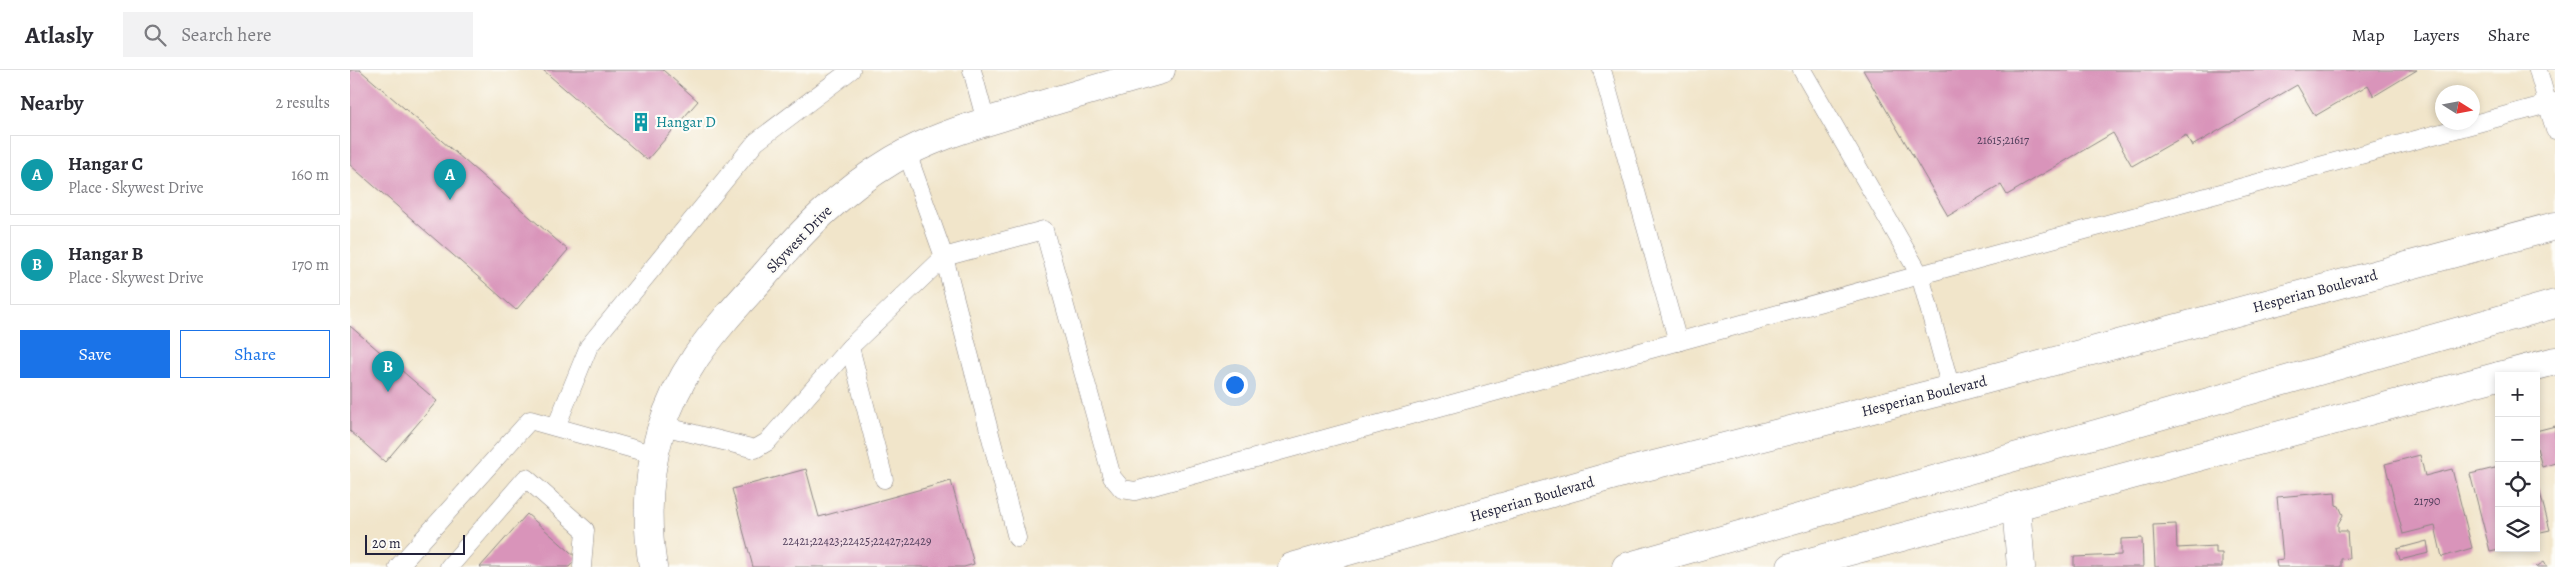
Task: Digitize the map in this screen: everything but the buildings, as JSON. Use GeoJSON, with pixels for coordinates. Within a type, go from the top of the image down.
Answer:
{"type":"FeatureCollection","features":[{"type":"Feature","properties":{"kind":"main road","name":"Skywest Drive"},"geometry":{"type":"LineString","coordinates":[[653,567],[648,537],[648,486],[654,455],[677,391],[696,357],[815,217],[852,187],[907,153],[935,140],[986,122],[1161,70]]}},
{"type":"Feature","properties":{"kind":"main road","name":"Hesperian Boulevard"},"geometry":{"type":"LineString","coordinates":[[1292,567],[1622,473],[1951,389],[2555,226]]}},
{"type":"Feature","properties":{"kind":"main road"},"geometry":{"type":"LineString","coordinates":[[1626,567],[2555,304]]}},
{"type":"Feature","properties":{"kind":"main road"},"geometry":{"type":"LineString","coordinates":[[2514,372],[2555,361]]}},
{"type":"Feature","properties":{"kind":"main road"},"geometry":{"type":"LineString","coordinates":[[1791,567],[2495,377]]}},
{"type":"Feature","properties":{"kind":"main road"},"geometry":{"type":"LineString","coordinates":[[2016,506],[2021,567]]}},
{"type":"Feature","properties":{"kind":"lane"},"geometry":{"type":"LineString","coordinates":[[556,427],[589,346],[750,149],[756,142],[851,70]]}},
{"type":"Feature","properties":{"kind":"lane"},"geometry":{"type":"LineString","coordinates":[[972,70],[986,122]]}},
{"type":"Feature","properties":{"kind":"lane"},"geometry":{"type":"LineString","coordinates":[[1602,70],[1678,342]]}},
{"type":"Feature","properties":{"kind":"lane"},"geometry":{"type":"LineString","coordinates":[[1802,70],[1920,275],[1951,389]]}},
{"type":"Feature","properties":{"kind":"lane"},"geometry":{"type":"LineString","coordinates":[[2538,70],[2551,103],[2555,130]]}},
{"type":"Feature","properties":{"kind":"lane"},"geometry":{"type":"LineString","coordinates":[[663,426],[754,449],[766,442],[850,347],[944,257],[1044,230],[1112,476],[1122,489],[1135,491],[2551,103]]}},
{"type":"Feature","properties":{"kind":"lane"},"geometry":{"type":"LineString","coordinates":[[907,153],[944,257],[1017,538]]}},
{"type":"Feature","properties":{"kind":"lane"},"geometry":{"type":"LineString","coordinates":[[850,347],[884,479]]}},
{"type":"Feature","properties":{"kind":"lane"},"geometry":{"type":"LineString","coordinates":[[398,567],[530,420],[654,455]]}},
{"type":"Feature","properties":{"kind":"lane"},"geometry":{"type":"LineString","coordinates":[[448,567],[526,478],[585,530],[582,567]]}},
{"type":"Feature","properties":{"kind":"place","name":"Hangar D"},"geometry":{"type":"Point","coordinates":[641,122]}},
{"type":"Feature","properties":{"kind":"place","name":"Hangar C"},"geometry":{"type":"Point","coordinates":[450,200]}},
{"type":"Feature","properties":{"kind":"place","name":"Hangar B"},"geometry":{"type":"Point","coordinates":[388,392]}}]}
